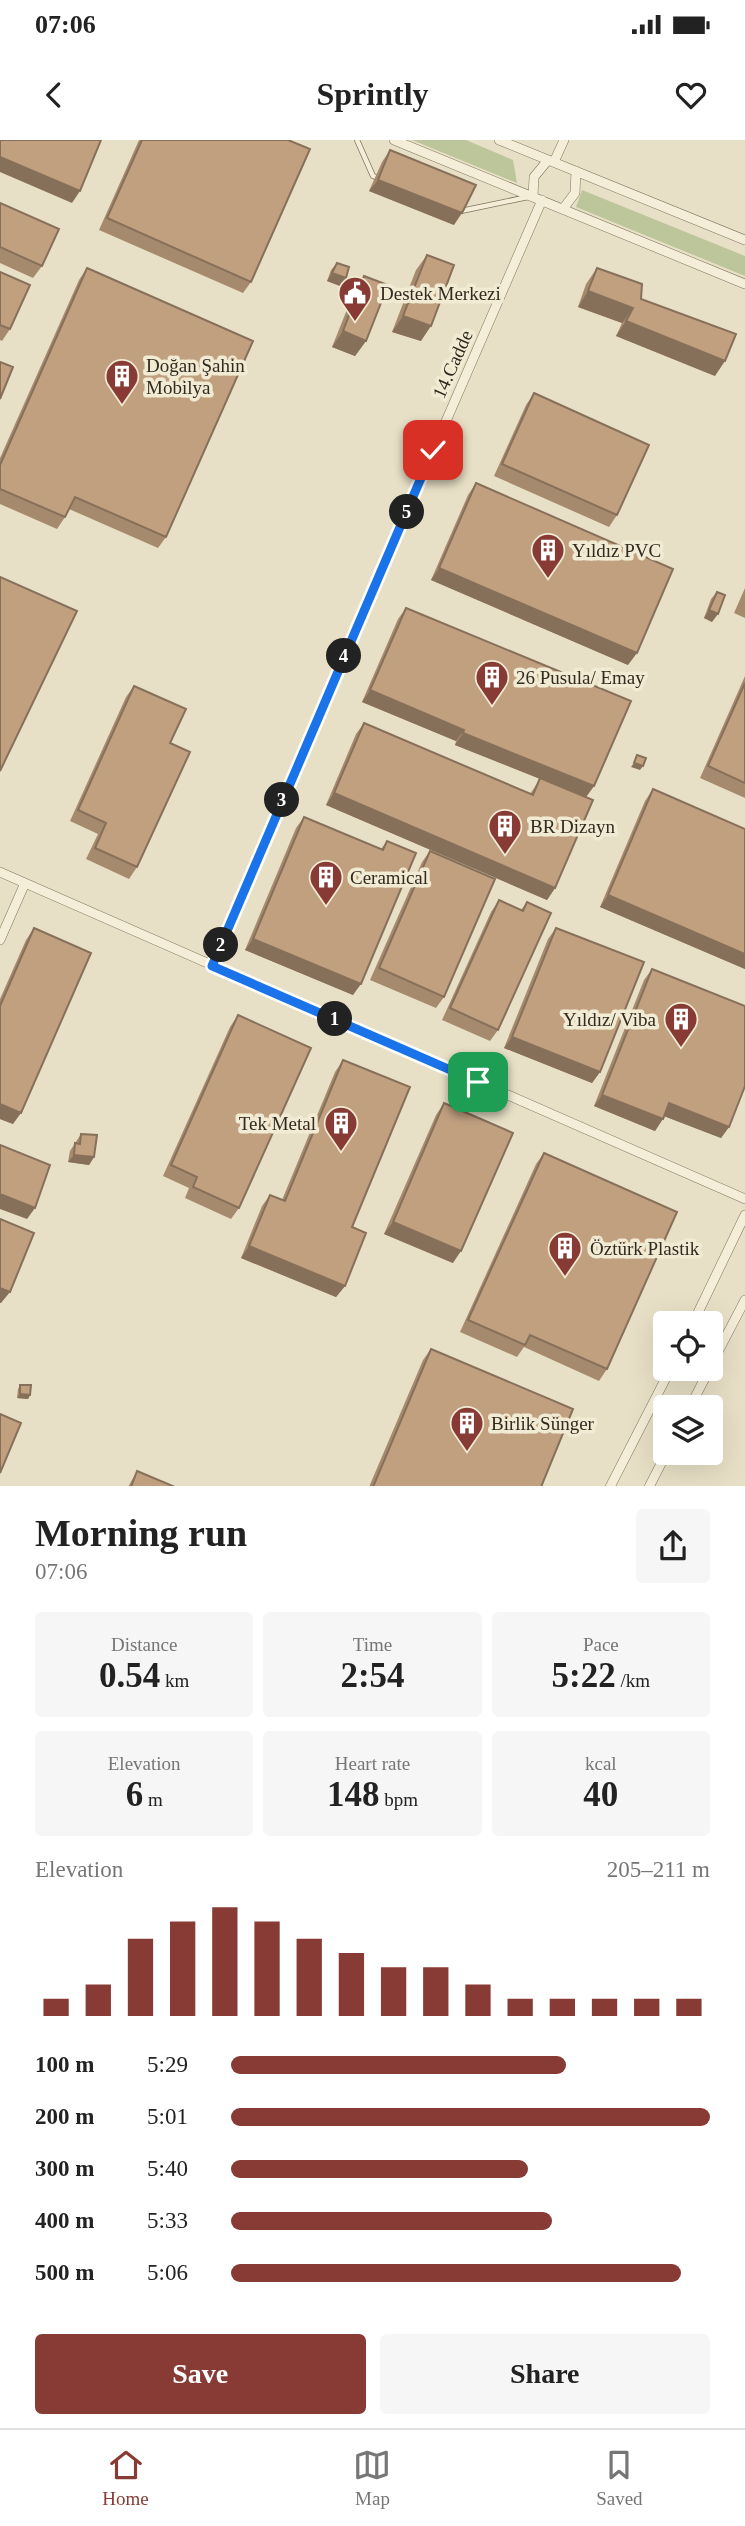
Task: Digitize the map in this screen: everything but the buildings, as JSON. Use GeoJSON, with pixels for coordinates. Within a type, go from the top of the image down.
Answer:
{"type":"FeatureCollection","features":[{"type":"Feature","properties":{"kind":"street"},"geometry":{"type":"LineString","coordinates":[[394,140],[745,284]]}},
{"type":"Feature","properties":{"kind":"street"},"geometry":{"type":"LineString","coordinates":[[499,140],[745,240]]}},
{"type":"Feature","properties":{"kind":"street"},"geometry":{"type":"LineString","coordinates":[[533,196],[534,177],[551,161],[564,140]]}},
{"type":"Feature","properties":{"kind":"street"},"geometry":{"type":"LineString","coordinates":[[564,209],[575,193],[576,171]]}},
{"type":"Feature","properties":{"kind":"street","name":"14.Cadde"},"geometry":{"type":"LineString","coordinates":[[212,966],[542,200]]}},
{"type":"Feature","properties":{"kind":"street"},"geometry":{"type":"LineString","coordinates":[[0,872],[745,1199]]}},
{"type":"Feature","properties":{"kind":"street"},"geometry":{"type":"LineString","coordinates":[[0,940],[25,883]]}},
{"type":"Feature","properties":{"kind":"street"},"geometry":{"type":"LineString","coordinates":[[699,1311],[745,1215]]}},
{"type":"Feature","properties":{"kind":"street"},"geometry":{"type":"LineString","coordinates":[[723,1343],[745,1300]]}},
{"type":"Feature","properties":{"kind":"street"},"geometry":{"type":"LineString","coordinates":[[610,1486],[664,1381]]}},
{"type":"Feature","properties":{"kind":"street"},"geometry":{"type":"LineString","coordinates":[[649,1486],[660,1465]]}},
{"type":"Feature","properties":{"kind":"lane"},"geometry":{"type":"LineString","coordinates":[[357,140],[373,176],[385,181]]}},
{"type":"Feature","properties":{"kind":"lane"},"geometry":{"type":"LineString","coordinates":[[449,206],[461,211],[533,196]]}},
{"type":"Feature","properties":{"kind":"green space"},"geometry":{"type":"Polygon","coordinates":[[[412,140],[466,140],[513,160],[517,183],[412,140]]]}},
{"type":"Feature","properties":{"kind":"green space"},"geometry":{"type":"Polygon","coordinates":[[[582,190],[745,256],[745,276],[576,207],[582,190]]]}},
{"type":"Feature","properties":{"kind":"place","name":"Destek Merkezi"},"geometry":{"type":"Point","coordinates":[355,323]}},
{"type":"Feature","properties":{"kind":"place","name":"Doğan Şahin Mobilya"},"geometry":{"type":"Point","coordinates":[122,406]}},
{"type":"Feature","properties":{"kind":"place","name":"Yıldız PVC"},"geometry":{"type":"Point","coordinates":[548,580]}},
{"type":"Feature","properties":{"kind":"place","name":"26 Pusula/ Emay"},"geometry":{"type":"Point","coordinates":[492,707]}},
{"type":"Feature","properties":{"kind":"place","name":"BR Dizayn"},"geometry":{"type":"Point","coordinates":[505,856]}},
{"type":"Feature","properties":{"kind":"place","name":"Ceramical"},"geometry":{"type":"Point","coordinates":[326,907]}},
{"type":"Feature","properties":{"kind":"place","name":"Yıldız/ Viba"},"geometry":{"type":"Point","coordinates":[681,1049]}},
{"type":"Feature","properties":{"kind":"place","name":"Tek Metal"},"geometry":{"type":"Point","coordinates":[341,1153]}},
{"type":"Feature","properties":{"kind":"place","name":"Öztürk Plastik"},"geometry":{"type":"Point","coordinates":[565,1278]}},
{"type":"Feature","properties":{"kind":"place","name":"Birlik Sünger"},"geometry":{"type":"Point","coordinates":[467,1453]}},
{"type":"Feature","properties":{"kind":"route"},"geometry":{"type":"LineString","coordinates":[[433,450],[212,966],[478,1082]]}}]}
